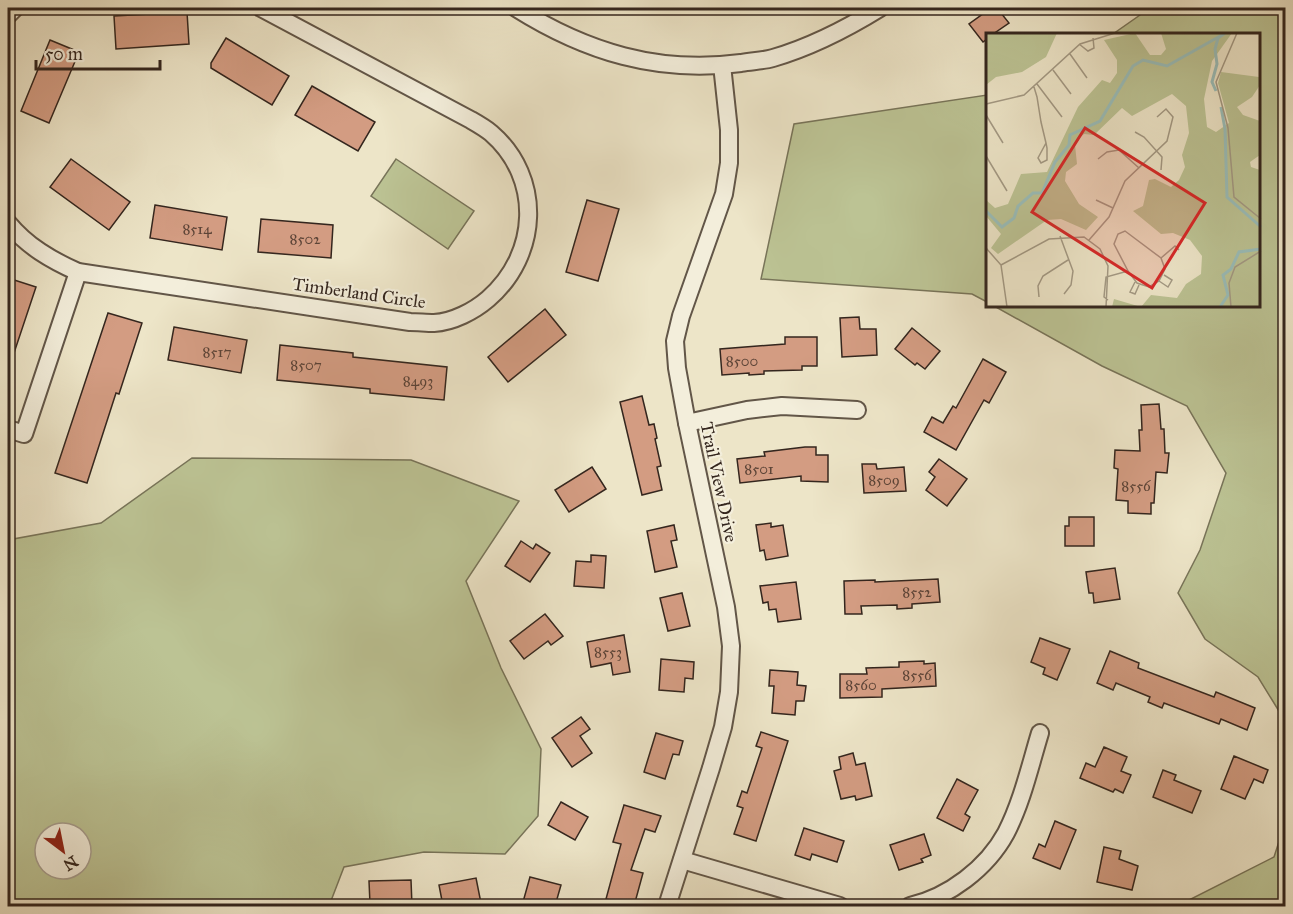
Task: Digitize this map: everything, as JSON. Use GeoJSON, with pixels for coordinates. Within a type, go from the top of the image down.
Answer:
{"type":"FeatureCollection","features":[{"type":"Feature","properties":{"kind":"street"},"geometry":{"type":"LineString","coordinates":[[8,15],[15,8]]}},
{"type":"Feature","properties":{"kind":"street","name":"Timberland Circle"},"geometry":{"type":"LineString","coordinates":[[8,223],[34,249],[53,261],[78,272],[411,322],[435,323],[458,317],[478,307],[498,290],[513,271],[524,248],[528,221],[527,197],[507,151],[490,132],[471,120],[265,8]]}},
{"type":"Feature","properties":{"kind":"street"},"geometry":{"type":"LineString","coordinates":[[516,8],[548,28],[586,45],[633,60],[677,66],[722,65],[771,58],[819,42],[880,8]]}},
{"type":"Feature","properties":{"kind":"street","name":"Trail View Drive"},"geometry":{"type":"LineString","coordinates":[[667,906],[723,727],[729,692],[731,646],[726,607],[687,423],[677,368],[675,341],[681,316],[714,225],[726,183],[729,163],[729,130],[722,65]]}},
{"type":"Feature","properties":{"kind":"street"},"geometry":{"type":"LineString","coordinates":[[8,429],[24,434],[78,272]]}},
{"type":"Feature","properties":{"kind":"street"},"geometry":{"type":"LineString","coordinates":[[687,423],[747,410],[782,406],[857,410]]}},
{"type":"Feature","properties":{"kind":"street"},"geometry":{"type":"LineString","coordinates":[[910,906],[946,892],[969,876],[989,857],[1005,835],[1015,813],[1040,733]]}},
{"type":"Feature","properties":{"kind":"street"},"geometry":{"type":"LineString","coordinates":[[682,860],[840,906]]}},
{"type":"Feature","properties":{"kind":"green space"},"geometry":{"type":"Polygon","coordinates":[[[1145,8],[1285,8],[1285,721],[1258,677],[1205,639],[1178,593],[1200,550],[1226,473],[1187,406],[1102,366],[998,308],[1260,308],[1260,33],[1114,33],[1140,15],[1145,8]]]}},
{"type":"Feature","properties":{"kind":"green space"},"geometry":{"type":"Polygon","coordinates":[[[986,95],[986,301],[972,294],[761,279],[794,124],[986,95]]]}},
{"type":"Feature","properties":{"kind":"green space"},"geometry":{"type":"Polygon","coordinates":[[[396,159],[474,211],[448,249],[371,196],[396,159]]]}},
{"type":"Feature","properties":{"kind":"green space"},"geometry":{"type":"Polygon","coordinates":[[[192,458],[411,460],[519,501],[466,581],[501,668],[541,749],[538,816],[505,854],[424,852],[344,867],[329,906],[8,906],[8,540],[101,523],[192,458]]]}},
{"type":"Feature","properties":{"kind":"green space"},"geometry":{"type":"Polygon","coordinates":[[[1285,823],[1285,906],[1184,906],[1185,902],[1274,857],[1285,823]]]}},
{"type":"Feature","properties":{"kind":"building"},"geometry":{"type":"Polygon","coordinates":[[[980,8],[997,8],[1009,23],[994,33],[986,33],[986,40],[983,42],[969,24],[984,13],[980,8]]]}},
{"type":"Feature","properties":{"kind":"building"},"geometry":{"type":"Polygon","coordinates":[[[187,12],[189,44],[116,49],[114,16],[187,12]]]}},
{"type":"Feature","properties":{"kind":"building"},"geometry":{"type":"Polygon","coordinates":[[[226,38],[289,76],[272,105],[211,68],[211,63],[226,38]]]}},
{"type":"Feature","properties":{"kind":"building"},"geometry":{"type":"Polygon","coordinates":[[[50,40],[79,52],[49,123],[21,111],[50,40]]]}},
{"type":"Feature","properties":{"kind":"building"},"geometry":{"type":"Polygon","coordinates":[[[312,86],[375,122],[358,151],[295,115],[312,86]]]}},
{"type":"Feature","properties":{"kind":"building"},"geometry":{"type":"Polygon","coordinates":[[[71,159],[130,202],[109,230],[50,187],[71,159]]]}},
{"type":"Feature","properties":{"kind":"building"},"geometry":{"type":"Polygon","coordinates":[[[587,200],[619,209],[598,281],[566,272],[587,200]]]}},
{"type":"Feature","properties":{"kind":"building"},"geometry":{"type":"Polygon","coordinates":[[[155,205],[227,217],[222,250],[150,238],[155,205]]]}},
{"type":"Feature","properties":{"kind":"building"},"geometry":{"type":"Polygon","coordinates":[[[261,219],[333,225],[331,258],[258,252],[261,219]]]}},
{"type":"Feature","properties":{"kind":"building"},"geometry":{"type":"Polygon","coordinates":[[[8,278],[36,287],[10,365],[8,364],[8,278]]]}},
{"type":"Feature","properties":{"kind":"building"},"geometry":{"type":"Polygon","coordinates":[[[545,309],[566,335],[508,382],[488,357],[545,309]]]}},
{"type":"Feature","properties":{"kind":"building"},"geometry":{"type":"Polygon","coordinates":[[[108,313],[142,323],[119,394],[116,393],[87,483],[55,473],[108,313]]]}},
{"type":"Feature","properties":{"kind":"building"},"geometry":{"type":"Polygon","coordinates":[[[859,317],[860,329],[876,329],[877,355],[842,357],[840,318],[859,317]]]}},
{"type":"Feature","properties":{"kind":"building"},"geometry":{"type":"Polygon","coordinates":[[[174,327],[247,340],[241,373],[168,360],[174,327]]]}},
{"type":"Feature","properties":{"kind":"building"},"geometry":{"type":"Polygon","coordinates":[[[912,328],[940,351],[925,369],[917,363],[915,365],[895,349],[912,328]]]}},
{"type":"Feature","properties":{"kind":"building"},"geometry":{"type":"Polygon","coordinates":[[[785,337],[817,337],[817,366],[802,366],[802,370],[764,371],[764,374],[722,375],[720,349],[785,344],[785,337]]]}},
{"type":"Feature","properties":{"kind":"building"},"geometry":{"type":"Polygon","coordinates":[[[280,345],[353,353],[353,357],[447,367],[444,400],[370,393],[370,389],[277,380],[280,345]]]}},
{"type":"Feature","properties":{"kind":"building"},"geometry":{"type":"Polygon","coordinates":[[[983,359],[1006,372],[989,403],[984,400],[956,450],[924,432],[932,417],[943,423],[953,406],[956,408],[983,359]]]}},
{"type":"Feature","properties":{"kind":"building"},"geometry":{"type":"Polygon","coordinates":[[[642,396],[649,425],[654,424],[657,438],[655,439],[661,466],[657,467],[662,490],[642,495],[620,402],[642,396]]]}},
{"type":"Feature","properties":{"kind":"building"},"geometry":{"type":"Polygon","coordinates":[[[1159,404],[1161,429],[1164,429],[1165,453],[1169,453],[1167,473],[1156,472],[1151,514],[1128,513],[1128,501],[1116,500],[1118,469],[1114,468],[1115,450],[1140,451],[1141,405],[1159,404]]]}},
{"type":"Feature","properties":{"kind":"building"},"geometry":{"type":"Polygon","coordinates":[[[816,447],[816,455],[828,455],[828,482],[801,481],[801,476],[740,483],[737,459],[765,456],[764,452],[816,447]]]}},
{"type":"Feature","properties":{"kind":"building"},"geometry":{"type":"Polygon","coordinates":[[[939,459],[967,479],[947,506],[926,490],[935,477],[929,472],[939,459]]]}},
{"type":"Feature","properties":{"kind":"building"},"geometry":{"type":"Polygon","coordinates":[[[862,464],[876,464],[877,469],[904,467],[906,491],[864,493],[862,464]]]}},
{"type":"Feature","properties":{"kind":"building"},"geometry":{"type":"Polygon","coordinates":[[[592,467],[606,489],[569,512],[555,490],[592,467]]]}},
{"type":"Feature","properties":{"kind":"building"},"geometry":{"type":"Polygon","coordinates":[[[1069,517],[1094,517],[1094,546],[1065,546],[1065,526],[1069,526],[1069,517]]]}},
{"type":"Feature","properties":{"kind":"building"},"geometry":{"type":"Polygon","coordinates":[[[771,523],[771,527],[783,525],[788,556],[766,560],[764,550],[760,551],[756,525],[771,523]]]}},
{"type":"Feature","properties":{"kind":"building"},"geometry":{"type":"Polygon","coordinates":[[[674,525],[677,540],[671,541],[677,567],[655,572],[647,531],[674,525]]]}},
{"type":"Feature","properties":{"kind":"building"},"geometry":{"type":"Polygon","coordinates":[[[521,541],[533,549],[536,544],[550,553],[530,582],[505,566],[521,541]]]}},
{"type":"Feature","properties":{"kind":"building"},"geometry":{"type":"Polygon","coordinates":[[[591,555],[606,556],[604,588],[574,586],[576,561],[591,562],[591,555]]]}},
{"type":"Feature","properties":{"kind":"building"},"geometry":{"type":"Polygon","coordinates":[[[1115,568],[1120,599],[1094,603],[1093,593],[1089,593],[1086,572],[1115,568]]]}},
{"type":"Feature","properties":{"kind":"building"},"geometry":{"type":"Polygon","coordinates":[[[938,579],[940,602],[912,604],[912,608],[897,609],[897,605],[861,606],[862,614],[845,614],[844,581],[938,579]]]}},
{"type":"Feature","properties":{"kind":"building"},"geometry":{"type":"Polygon","coordinates":[[[796,582],[801,619],[778,622],[776,609],[769,610],[768,602],[763,603],[760,586],[796,582]]]}},
{"type":"Feature","properties":{"kind":"building"},"geometry":{"type":"Polygon","coordinates":[[[682,593],[690,626],[668,631],[660,598],[682,593]]]}},
{"type":"Feature","properties":{"kind":"building"},"geometry":{"type":"Polygon","coordinates":[[[545,614],[563,636],[551,645],[548,641],[524,659],[510,641],[545,614]]]}},
{"type":"Feature","properties":{"kind":"building"},"geometry":{"type":"Polygon","coordinates":[[[624,635],[630,672],[613,675],[611,663],[591,667],[587,642],[624,635]]]}},
{"type":"Feature","properties":{"kind":"building"},"geometry":{"type":"Polygon","coordinates":[[[1040,638],[1070,649],[1057,680],[1043,674],[1045,668],[1031,662],[1040,638]]]}},
{"type":"Feature","properties":{"kind":"building"},"geometry":{"type":"Polygon","coordinates":[[[1110,651],[1139,663],[1138,668],[1214,697],[1216,692],[1255,708],[1247,730],[1221,719],[1219,724],[1164,703],[1162,708],[1148,702],[1150,697],[1116,683],[1113,690],[1097,683],[1110,651]]]}},
{"type":"Feature","properties":{"kind":"building"},"geometry":{"type":"Polygon","coordinates":[[[661,659],[694,662],[693,679],[685,678],[684,692],[659,690],[661,659]]]}},
{"type":"Feature","properties":{"kind":"building"},"geometry":{"type":"Polygon","coordinates":[[[924,661],[924,664],[935,663],[936,686],[882,689],[882,697],[840,698],[840,674],[867,674],[866,668],[899,667],[899,662],[924,661]]]}},
{"type":"Feature","properties":{"kind":"building"},"geometry":{"type":"Polygon","coordinates":[[[770,670],[798,672],[797,685],[806,686],[804,701],[796,701],[795,715],[772,713],[774,686],[769,686],[770,670]]]}},
{"type":"Feature","properties":{"kind":"building"},"geometry":{"type":"Polygon","coordinates":[[[581,717],[590,729],[580,736],[592,753],[572,767],[552,738],[581,717]]]}},
{"type":"Feature","properties":{"kind":"building"},"geometry":{"type":"Polygon","coordinates":[[[761,732],[788,741],[756,841],[734,834],[743,808],[737,806],[742,791],[747,793],[762,748],[756,746],[761,732]]]}},
{"type":"Feature","properties":{"kind":"building"},"geometry":{"type":"Polygon","coordinates":[[[656,733],[683,741],[679,755],[673,754],[665,779],[644,772],[656,733]]]}},
{"type":"Feature","properties":{"kind":"building"},"geometry":{"type":"Polygon","coordinates":[[[1104,747],[1127,757],[1121,771],[1131,775],[1123,793],[1115,789],[1113,792],[1080,778],[1086,763],[1095,767],[1104,747]]]}},
{"type":"Feature","properties":{"kind":"building"},"geometry":{"type":"Polygon","coordinates":[[[853,753],[856,765],[865,763],[872,796],[856,800],[855,796],[841,799],[834,771],[841,769],[839,757],[853,753]]]}},
{"type":"Feature","properties":{"kind":"building"},"geometry":{"type":"Polygon","coordinates":[[[1234,756],[1268,770],[1263,783],[1254,779],[1245,799],[1221,789],[1234,756]]]}},
{"type":"Feature","properties":{"kind":"building"},"geometry":{"type":"Polygon","coordinates":[[[1163,770],[1176,775],[1174,780],[1201,791],[1192,813],[1153,797],[1163,770]]]}},
{"type":"Feature","properties":{"kind":"building"},"geometry":{"type":"Polygon","coordinates":[[[957,779],[978,790],[965,814],[970,817],[963,831],[937,818],[957,779]]]}},
{"type":"Feature","properties":{"kind":"building"},"geometry":{"type":"Polygon","coordinates":[[[561,802],[588,817],[575,840],[548,825],[561,802]]]}},
{"type":"Feature","properties":{"kind":"building"},"geometry":{"type":"Polygon","coordinates":[[[624,805],[661,816],[655,832],[645,829],[631,870],[643,873],[634,906],[606,899],[621,844],[613,842],[624,805]]]}},
{"type":"Feature","properties":{"kind":"building"},"geometry":{"type":"Polygon","coordinates":[[[1055,821],[1076,830],[1060,869],[1033,858],[1039,844],[1045,847],[1055,821]]]}},
{"type":"Feature","properties":{"kind":"building"},"geometry":{"type":"Polygon","coordinates":[[[804,828],[844,841],[837,862],[812,854],[810,860],[795,855],[804,828]]]}},
{"type":"Feature","properties":{"kind":"building"},"geometry":{"type":"Polygon","coordinates":[[[924,834],[931,855],[921,859],[923,862],[899,870],[890,845],[924,834]]]}},
{"type":"Feature","properties":{"kind":"building"},"geometry":{"type":"Polygon","coordinates":[[[1104,847],[1121,851],[1119,859],[1138,866],[1132,890],[1097,882],[1104,847]]]}},
{"type":"Feature","properties":{"kind":"building"},"geometry":{"type":"Polygon","coordinates":[[[530,877],[561,885],[555,906],[540,906],[523,902],[530,877]]]}},
{"type":"Feature","properties":{"kind":"building"},"geometry":{"type":"Polygon","coordinates":[[[476,878],[481,903],[443,906],[439,885],[476,878]]]}},
{"type":"Feature","properties":{"kind":"building"},"geometry":{"type":"Polygon","coordinates":[[[411,880],[412,906],[392,906],[392,903],[370,904],[369,881],[411,880]]]}},
{"type":"Feature","properties":{"kind":"waterway"},"geometry":{"type":"LineString","coordinates":[[1277,906],[1286,895]]}}]}
